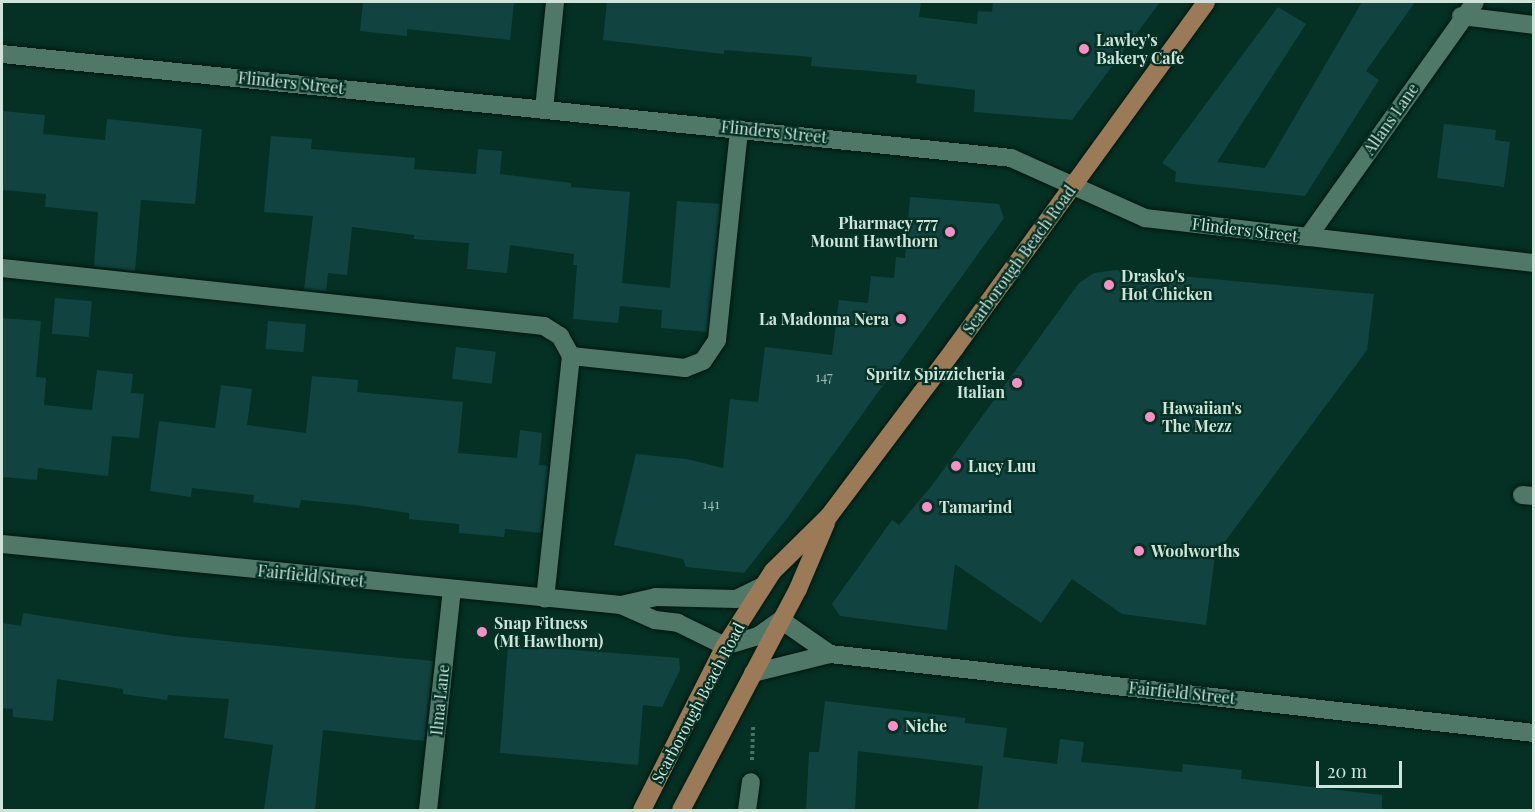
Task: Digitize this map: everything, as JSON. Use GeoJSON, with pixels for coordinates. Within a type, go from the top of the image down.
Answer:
{"type":"FeatureCollection","features":[{"type":"Feature","properties":{"kind":"main road","name":"Scarborough Beach Road"},"geometry":{"type":"LineString","coordinates":[[642,810],[725,646],[764,585],[829,516],[1206,2]]}},
{"type":"Feature","properties":{"kind":"main road","name":"Scarborough Beach Road"},"geometry":{"type":"LineString","coordinates":[[681,810],[781,620],[829,516]]}},
{"type":"Feature","properties":{"kind":"street"},"geometry":{"type":"LineString","coordinates":[[544,109],[555,2]]}},
{"type":"Feature","properties":{"kind":"street","name":"Allans Lane"},"geometry":{"type":"LineString","coordinates":[[1308,237],[1461,16],[1475,2]]}},
{"type":"Feature","properties":{"kind":"street"},"geometry":{"type":"LineString","coordinates":[[1461,16],[1533,25]]}},
{"type":"Feature","properties":{"kind":"street","name":"Flinders Street"},"geometry":{"type":"LineString","coordinates":[[2,54],[1011,158],[1145,218],[1533,263]]}},
{"type":"Feature","properties":{"kind":"street"},"geometry":{"type":"LineString","coordinates":[[571,356],[685,368],[703,361],[717,340],[739,129]]}},
{"type":"Feature","properties":{"kind":"street"},"geometry":{"type":"LineString","coordinates":[[2,268],[544,326],[560,336],[571,356],[545,599]]}},
{"type":"Feature","properties":{"kind":"street","name":"Fairfield Street"},"geometry":{"type":"LineString","coordinates":[[2,544],[621,605],[656,597],[736,599],[764,585]]}},
{"type":"Feature","properties":{"kind":"street","name":"Ilma Lane"},"geometry":{"type":"LineString","coordinates":[[428,810],[452,590]]}},
{"type":"Feature","properties":{"kind":"street","name":"Fairfield Street"},"geometry":{"type":"LineString","coordinates":[[621,605],[655,620],[678,623],[725,646]]}},
{"type":"Feature","properties":{"kind":"street"},"geometry":{"type":"LineString","coordinates":[[725,646],[758,636],[781,620]]}},
{"type":"Feature","properties":{"kind":"street","name":"Fairfield Street"},"geometry":{"type":"LineString","coordinates":[[781,620],[830,654]]}},
{"type":"Feature","properties":{"kind":"street","name":"Fairfield Street"},"geometry":{"type":"LineString","coordinates":[[753,673],[830,654],[1533,733]]}},
{"type":"Feature","properties":{"kind":"street"},"geometry":{"type":"LineString","coordinates":[[747,810],[751,782]]}},
{"type":"Feature","properties":{"kind":"path"},"geometry":{"type":"LineString","coordinates":[[751,782],[754,715]]}},
{"type":"Feature","properties":{"kind":"building"},"geometry":{"type":"Polygon","coordinates":[[[363,2],[514,2],[510,40],[407,29],[407,36],[360,31],[363,2]]]}},
{"type":"Feature","properties":{"kind":"building"},"geometry":{"type":"Polygon","coordinates":[[[607,2],[921,2],[919,17],[977,24],[978,11],[992,12],[993,2],[1160,2],[1072,120],[974,112],[975,90],[916,83],[917,75],[811,66],[812,57],[724,50],[724,54],[603,40],[607,2]]]}},
{"type":"Feature","properties":{"kind":"building"},"geometry":{"type":"Polygon","coordinates":[[[1362,2],[1415,2],[1366,71],[1379,80],[1305,196],[1175,182],[1176,172],[1162,163],[1278,7],[1306,24],[1217,162],[1265,168],[1362,2]]]}},
{"type":"Feature","properties":{"kind":"building"},"geometry":{"type":"Polygon","coordinates":[[[2,111],[45,115],[43,134],[105,140],[107,119],[202,129],[195,204],[141,200],[135,271],[94,266],[98,212],[45,207],[46,194],[2,190],[2,111]]]}},
{"type":"Feature","properties":{"kind":"building"},"geometry":{"type":"Polygon","coordinates":[[[1444,124],[1496,130],[1495,140],[1510,142],[1504,187],[1437,178],[1444,124]]]}},
{"type":"Feature","properties":{"kind":"building"},"geometry":{"type":"Polygon","coordinates":[[[271,136],[312,139],[311,149],[415,158],[414,169],[476,174],[478,149],[502,151],[500,174],[571,183],[571,187],[630,192],[622,283],[670,288],[677,201],[720,204],[707,332],[661,328],[662,310],[620,306],[618,323],[573,319],[577,265],[573,265],[574,254],[510,245],[507,273],[467,269],[469,243],[414,239],[414,235],[352,227],[347,275],[328,273],[326,291],[304,289],[313,216],[264,212],[271,136]]]}},
{"type":"Feature","properties":{"kind":"building"},"geometry":{"type":"Polygon","coordinates":[[[910,197],[999,204],[1004,218],[788,517],[744,573],[686,567],[683,559],[614,545],[636,454],[687,459],[723,468],[730,399],[758,402],[765,347],[832,355],[839,300],[868,303],[871,276],[894,278],[896,257],[905,258],[910,197]]]}},
{"type":"Feature","properties":{"kind":"building","name":"Hawaiian's The Mezz"},"geometry":{"type":"Polygon","coordinates":[[[1115,270],[1374,294],[1367,350],[1215,555],[1206,625],[1122,614],[1072,579],[1041,623],[955,564],[947,630],[840,616],[832,604],[892,520],[899,525],[933,484],[1079,283],[1094,273],[1115,270]]]}},
{"type":"Feature","properties":{"kind":"building"},"geometry":{"type":"Polygon","coordinates":[[[55,298],[92,301],[89,337],[52,334],[55,298]]]}},
{"type":"Feature","properties":{"kind":"building"},"geometry":{"type":"Polygon","coordinates":[[[2,318],[41,321],[36,377],[46,378],[44,405],[92,410],[97,370],[133,374],[131,393],[144,394],[139,438],[112,436],[108,476],[38,468],[37,480],[2,477],[2,318]]]}},
{"type":"Feature","properties":{"kind":"building"},"geometry":{"type":"Polygon","coordinates":[[[268,321],[306,324],[303,352],[266,349],[268,321]]]}},
{"type":"Feature","properties":{"kind":"building"},"geometry":{"type":"Polygon","coordinates":[[[456,347],[496,352],[492,384],[452,379],[456,347]]]}},
{"type":"Feature","properties":{"kind":"building"},"geometry":{"type":"Polygon","coordinates":[[[312,376],[358,380],[357,392],[463,402],[458,453],[517,458],[520,430],[542,433],[539,465],[548,466],[541,533],[505,529],[504,537],[459,533],[459,524],[409,519],[409,513],[356,505],[301,500],[299,508],[253,502],[254,495],[192,488],[191,497],[150,491],[159,421],[215,428],[221,385],[252,389],[247,425],[306,433],[312,376]]]}},
{"type":"Feature","properties":{"kind":"building"},"geometry":{"type":"Polygon","coordinates":[[[23,613],[174,636],[433,661],[424,741],[323,730],[315,810],[264,810],[273,745],[224,738],[229,699],[168,695],[167,700],[123,694],[123,689],[57,679],[53,721],[13,717],[13,709],[2,708],[2,623],[21,626],[23,613]]]}},
{"type":"Feature","properties":{"kind":"building"},"geometry":{"type":"Polygon","coordinates":[[[508,645],[679,658],[680,670],[662,707],[643,705],[638,765],[500,753],[508,645]]]}},
{"type":"Feature","properties":{"kind":"building"},"geometry":{"type":"Polygon","coordinates":[[[825,701],[965,718],[965,723],[1007,728],[1003,757],[1057,764],[1060,739],[1084,742],[1081,762],[1182,772],[1183,764],[1242,770],[1241,779],[1382,795],[1382,810],[978,810],[983,766],[858,751],[855,810],[806,810],[809,752],[819,752],[825,701]]]}},
{"type":"Feature","properties":{"kind":"place","name":"Lawley's Bakery Cafe"},"geometry":{"type":"Point","coordinates":[1084,49]}},
{"type":"Feature","properties":{"kind":"place","name":"Pharmacy 777 Mount Hawthorn"},"geometry":{"type":"Point","coordinates":[950,232]}},
{"type":"Feature","properties":{"kind":"place","name":"Drasko's Hot Chicken"},"geometry":{"type":"Point","coordinates":[1109,285]}},
{"type":"Feature","properties":{"kind":"place","name":"La Madonna Nera"},"geometry":{"type":"Point","coordinates":[901,319]}},
{"type":"Feature","properties":{"kind":"place","name":"Spritz Spizzicheria Italian"},"geometry":{"type":"Point","coordinates":[1017,383]}},
{"type":"Feature","properties":{"kind":"place","name":"Hawaiian's The Mezz"},"geometry":{"type":"Point","coordinates":[1150,417]}},
{"type":"Feature","properties":{"kind":"place","name":"Lucy Luu"},"geometry":{"type":"Point","coordinates":[956,466]}},
{"type":"Feature","properties":{"kind":"place","name":"Tamarind"},"geometry":{"type":"Point","coordinates":[927,507]}},
{"type":"Feature","properties":{"kind":"place","name":"Woolworths"},"geometry":{"type":"Point","coordinates":[1139,551]}},
{"type":"Feature","properties":{"kind":"place","name":"Snap Fitness (Mt Hawthorn)"},"geometry":{"type":"Point","coordinates":[482,632]}},
{"type":"Feature","properties":{"kind":"place","name":"Niche"},"geometry":{"type":"Point","coordinates":[893,726]}}]}
